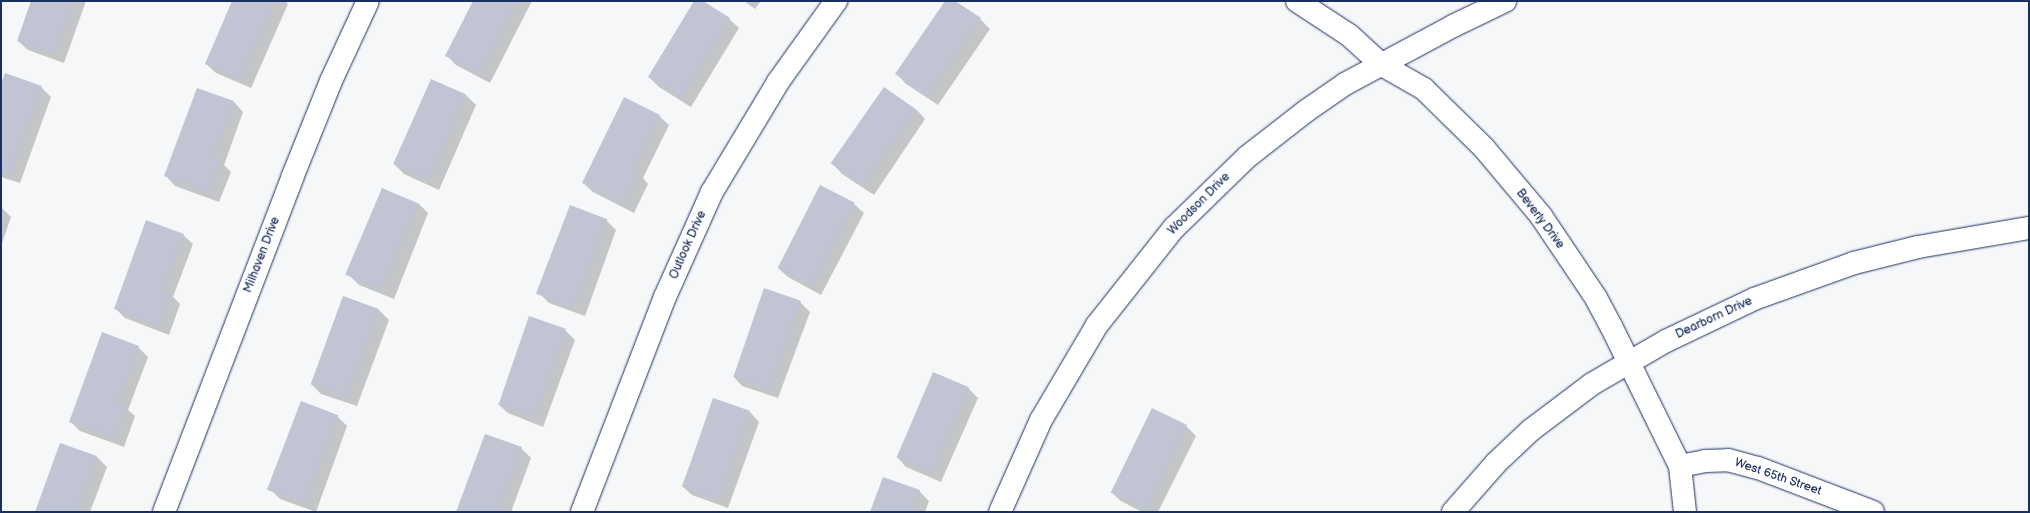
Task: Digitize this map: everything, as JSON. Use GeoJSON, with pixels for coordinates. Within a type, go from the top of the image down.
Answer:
{"type":"FeatureCollection","features":[{"type":"Feature","properties":{"kind":"street","name":"Milhaven Drive"},"geometry":{"type":"LineString","coordinates":[[164,512],[292,178],[331,81],[368,1]]}},
{"type":"Feature","properties":{"kind":"street","name":"Outlook Drive"},"geometry":{"type":"LineString","coordinates":[[582,512],[665,297],[712,192],[778,82],[836,1]]}},
{"type":"Feature","properties":{"kind":"street","name":"Beverly Drive"},"geometry":{"type":"LineString","coordinates":[[1297,1],[1349,35],[1382,65],[1424,89],[1484,148],[1541,216],[1596,298],[1680,466],[1685,512]]}},
{"type":"Feature","properties":{"kind":"street","name":"Woodson Drive"},"geometry":{"type":"LineString","coordinates":[[1000,512],[1041,420],[1097,325],[1174,228],[1247,157],[1306,111],[1345,84],[1453,26],[1505,1]]}},
{"type":"Feature","properties":{"kind":"street","name":"Dearborn Drive"},"geometry":{"type":"LineString","coordinates":[[1452,512],[1496,462],[1531,430],[1592,384],[1666,341],[1754,299],[1854,263],[1918,247],[2029,228]]}},
{"type":"Feature","properties":{"kind":"street","name":"West 65th Street"},"geometry":{"type":"LineString","coordinates":[[1680,466],[1705,461],[1728,460],[1758,468],[1874,512]]}},
{"type":"Feature","properties":{"kind":"building"},"geometry":{"type":"Polygon","coordinates":[[[31,1],[73,1],[54,54],[17,41],[31,1]]]}},
{"type":"Feature","properties":{"kind":"building"},"geometry":{"type":"Polygon","coordinates":[[[232,1],[275,1],[241,79],[205,64],[232,1]]]}},
{"type":"Feature","properties":{"kind":"building"},"geometry":{"type":"Polygon","coordinates":[[[473,1],[518,1],[480,74],[445,56],[473,1]]]}},
{"type":"Feature","properties":{"kind":"building"},"geometry":{"type":"Polygon","coordinates":[[[694,1],[703,1],[730,18],[681,98],[648,77],[694,1]]]}},
{"type":"Feature","properties":{"kind":"building"},"geometry":{"type":"Polygon","coordinates":[[[945,1],[955,1],[981,18],[928,96],[895,74],[945,1]]]}},
{"type":"Feature","properties":{"kind":"building"},"geometry":{"type":"Polygon","coordinates":[[[5,73],[42,86],[10,174],[1,171],[1,84],[5,73]]]}},
{"type":"Feature","properties":{"kind":"building"},"geometry":{"type":"Polygon","coordinates":[[[431,79],[467,95],[429,180],[393,164],[431,79]]]}},
{"type":"Feature","properties":{"kind":"building"},"geometry":{"type":"Polygon","coordinates":[[[884,87],[916,109],[863,186],[831,163],[884,87]]]}},
{"type":"Feature","properties":{"kind":"building"},"geometry":{"type":"Polygon","coordinates":[[[197,88],[234,101],[213,158],[221,161],[210,193],[164,176],[197,88]]]}},
{"type":"Feature","properties":{"kind":"building"},"geometry":{"type":"Polygon","coordinates":[[[624,97],[660,115],[633,170],[639,173],[624,204],[582,183],[624,97]]]}},
{"type":"Feature","properties":{"kind":"building"},"geometry":{"type":"Polygon","coordinates":[[[820,185],[855,203],[813,286],[778,268],[820,185]]]}},
{"type":"Feature","properties":{"kind":"building"},"geometry":{"type":"Polygon","coordinates":[[[382,188],[418,203],[381,290],[345,275],[382,188]]]}},
{"type":"Feature","properties":{"kind":"building"},"geometry":{"type":"Polygon","coordinates":[[[570,205],[607,219],[573,308],[536,294],[570,205]]]}},
{"type":"Feature","properties":{"kind":"building"},"geometry":{"type":"Polygon","coordinates":[[[146,220],[184,234],[163,290],[171,293],[159,326],[114,309],[146,220]]]}},
{"type":"Feature","properties":{"kind":"building"},"geometry":{"type":"Polygon","coordinates":[[[764,288],[801,301],[770,390],[733,377],[764,288]]]}},
{"type":"Feature","properties":{"kind":"building"},"geometry":{"type":"Polygon","coordinates":[[[343,296],[379,309],[347,397],[311,384],[343,296]]]}},
{"type":"Feature","properties":{"kind":"building"},"geometry":{"type":"Polygon","coordinates":[[[529,316],[566,329],[535,418],[498,405],[529,316]]]}},
{"type":"Feature","properties":{"kind":"building"},"geometry":{"type":"Polygon","coordinates":[[[102,332],[139,346],[118,403],[126,406],[114,438],[69,422],[102,332]]]}},
{"type":"Feature","properties":{"kind":"building"},"geometry":{"type":"Polygon","coordinates":[[[933,372],[969,387],[933,473],[897,458],[933,372]]]}},
{"type":"Feature","properties":{"kind":"building"},"geometry":{"type":"Polygon","coordinates":[[[713,398],[750,411],[719,500],[682,487],[713,398]]]}},
{"type":"Feature","properties":{"kind":"building"},"geometry":{"type":"Polygon","coordinates":[[[301,401],[338,415],[304,504],[267,490],[301,401]]]}},
{"type":"Feature","properties":{"kind":"building"},"geometry":{"type":"Polygon","coordinates":[[[1152,408],[1187,425],[1146,510],[1111,492],[1152,408]]]}},
{"type":"Feature","properties":{"kind":"building"},"geometry":{"type":"Polygon","coordinates":[[[485,434],[522,447],[498,512],[456,512],[485,434]]]}},
{"type":"Feature","properties":{"kind":"building"},"geometry":{"type":"Polygon","coordinates":[[[60,443],[97,456],[77,512],[35,512],[60,443]]]}},
{"type":"Feature","properties":{"kind":"building"},"geometry":{"type":"Polygon","coordinates":[[[883,477],[920,490],[912,512],[870,512],[883,477]]]}}]}
